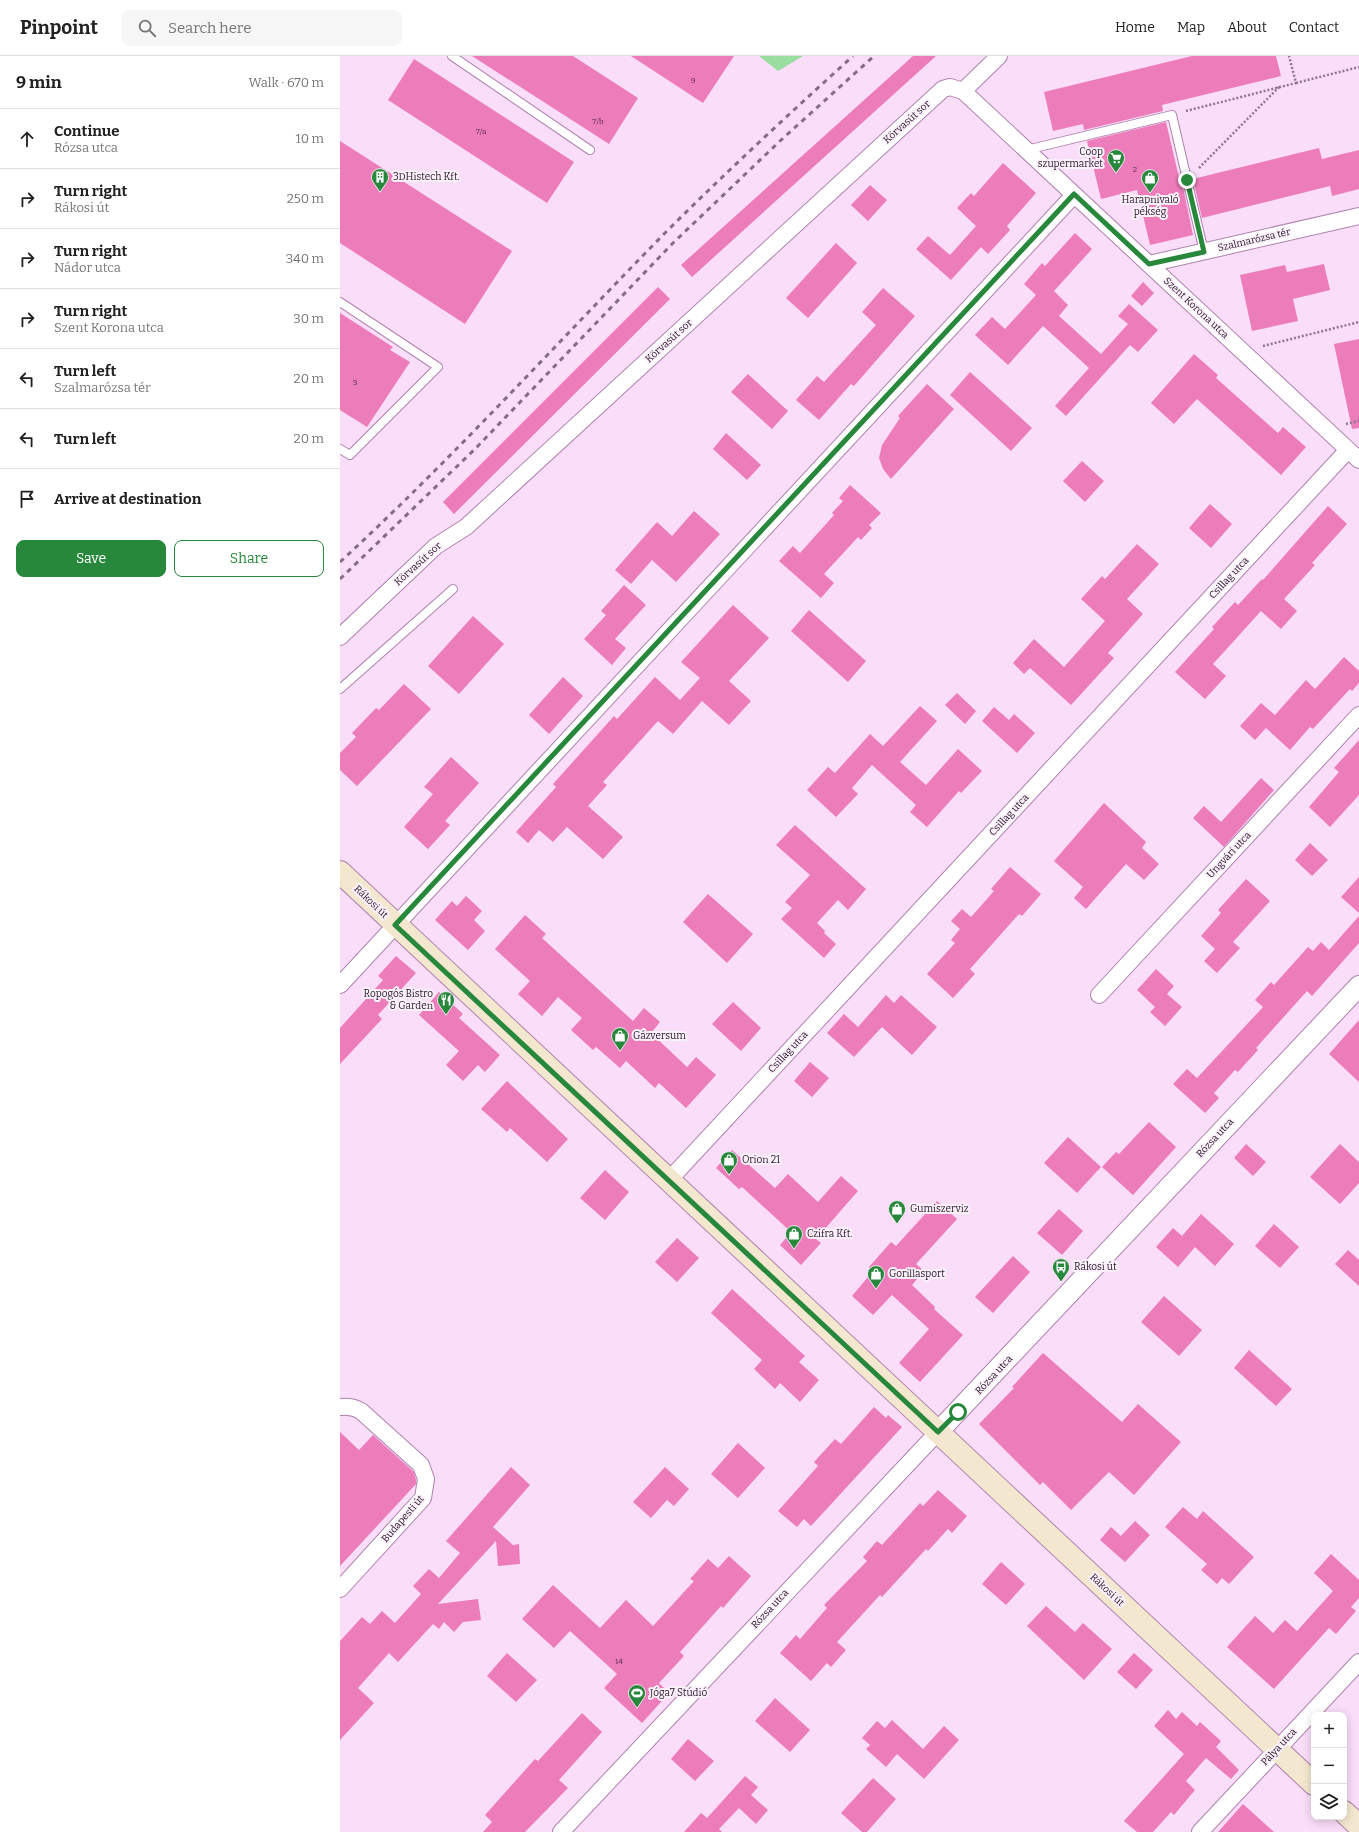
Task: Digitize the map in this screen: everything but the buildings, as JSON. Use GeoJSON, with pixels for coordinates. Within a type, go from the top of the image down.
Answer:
{"type":"FeatureCollection","features":[{"type":"Feature","properties":{"kind":"main road","name":"Rákosi út"},"geometry":{"type":"LineString","coordinates":[[340,872],[1311,1781]]}},
{"type":"Feature","properties":{"kind":"main road"},"geometry":{"type":"LineString","coordinates":[[1347,1815],[1359,1826]]}},
{"type":"Feature","properties":{"kind":"street"},"geometry":{"type":"LineString","coordinates":[[963,91],[999,56]]}},
{"type":"Feature","properties":{"kind":"street","name":"Körvasút sor"},"geometry":{"type":"LineString","coordinates":[[340,637],[436,546],[466,527],[943,89],[950,88],[963,91]]}},
{"type":"Feature","properties":{"kind":"street","name":"Szent Korona utca"},"geometry":{"type":"LineString","coordinates":[[963,91],[1354,455]]}},
{"type":"Feature","properties":{"kind":"street"},"geometry":{"type":"LineString","coordinates":[[340,985],[1074,194]]}},
{"type":"Feature","properties":{"kind":"street","name":"Szalmarózsa tér"},"geometry":{"type":"LineString","coordinates":[[1149,264],[1359,216]]}},
{"type":"Feature","properties":{"kind":"street","name":"Csillag utca"},"geometry":{"type":"LineString","coordinates":[[669,1180],[1354,455]]}},
{"type":"Feature","properties":{"kind":"street","name":"Ungvári utca"},"geometry":{"type":"LineString","coordinates":[[1099,995],[1359,715]]}},
{"type":"Feature","properties":{"kind":"street","name":"Rózsa utca"},"geometry":{"type":"LineString","coordinates":[[561,1832],[1359,986]]}},
{"type":"Feature","properties":{"kind":"street","name":"Budapesti út"},"geometry":{"type":"LineString","coordinates":[[340,1407],[348,1406],[362,1411],[421,1465],[426,1479],[426,1486],[423,1498],[340,1589]]}},
{"type":"Feature","properties":{"kind":"street","name":"Pálya utca"},"geometry":{"type":"LineString","coordinates":[[1200,1832],[1359,1662]]}},
{"type":"Feature","properties":{"kind":"lane"},"geometry":{"type":"LineString","coordinates":[[452,56],[590,150]]}},
{"type":"Feature","properties":{"kind":"lane"},"geometry":{"type":"LineString","coordinates":[[1026,150],[1172,115],[1204,252]]}},
{"type":"Feature","properties":{"kind":"lane"},"geometry":{"type":"LineString","coordinates":[[340,302],[438,367],[350,455],[340,449]]}},
{"type":"Feature","properties":{"kind":"lane"},"geometry":{"type":"LineString","coordinates":[[340,689],[452,590]]}},
{"type":"Feature","properties":{"kind":"path"},"geometry":{"type":"LineString","coordinates":[[1289,56],[1296,82]]}},
{"type":"Feature","properties":{"kind":"path"},"geometry":{"type":"LineString","coordinates":[[1172,115],[1359,67]]}},
{"type":"Feature","properties":{"kind":"path"},"geometry":{"type":"LineString","coordinates":[[1187,180],[1279,87]]}},
{"type":"Feature","properties":{"kind":"path"},"geometry":{"type":"LineString","coordinates":[[1242,352],[1359,322]]}},
{"type":"Feature","properties":{"kind":"green space"},"geometry":{"type":"Polygon","coordinates":[[[759,56],[803,56],[778,71],[759,56]]]}},
{"type":"Feature","properties":{"kind":"railway"},"geometry":{"type":"LineString","coordinates":[[340,562],[464,442],[686,212],[757,144],[853,56]]}},
{"type":"Feature","properties":{"kind":"railway"},"geometry":{"type":"LineString","coordinates":[[340,579],[475,449],[673,243],[780,141],[874,56]]}},
{"type":"Feature","properties":{"kind":"place","name":"Coop szupermarket"},"geometry":{"type":"Point","coordinates":[1116,173]}},
{"type":"Feature","properties":{"kind":"place","name":"3DHistech Kft."},"geometry":{"type":"Point","coordinates":[380,192]}},
{"type":"Feature","properties":{"kind":"place","name":"Harapnivaló pékség"},"geometry":{"type":"Point","coordinates":[1150,193]}},
{"type":"Feature","properties":{"kind":"place","name":"Ropogós Bistro & Garden"},"geometry":{"type":"Point","coordinates":[446,1015]}},
{"type":"Feature","properties":{"kind":"place","name":"Gázversum"},"geometry":{"type":"Point","coordinates":[620,1051]}},
{"type":"Feature","properties":{"kind":"place","name":"Orion 21"},"geometry":{"type":"Point","coordinates":[729,1175]}},
{"type":"Feature","properties":{"kind":"place","name":"Gumiszerviz"},"geometry":{"type":"Point","coordinates":[897,1224]}},
{"type":"Feature","properties":{"kind":"place","name":"Czifra Kft."},"geometry":{"type":"Point","coordinates":[794,1249]}},
{"type":"Feature","properties":{"kind":"place","name":"Rákosi út"},"geometry":{"type":"Point","coordinates":[1061,1282]}},
{"type":"Feature","properties":{"kind":"place","name":"Gorillasport"},"geometry":{"type":"Point","coordinates":[876,1289]}},
{"type":"Feature","properties":{"kind":"place","name":"Jóga7 Stúdió"},"geometry":{"type":"Point","coordinates":[637,1708]}},
{"type":"Feature","properties":{"kind":"route"},"geometry":{"type":"LineString","coordinates":[[958,1412],[938,1432],[395,925],[1074,194],[1149,264],[1204,252],[1187,180]]}}]}
